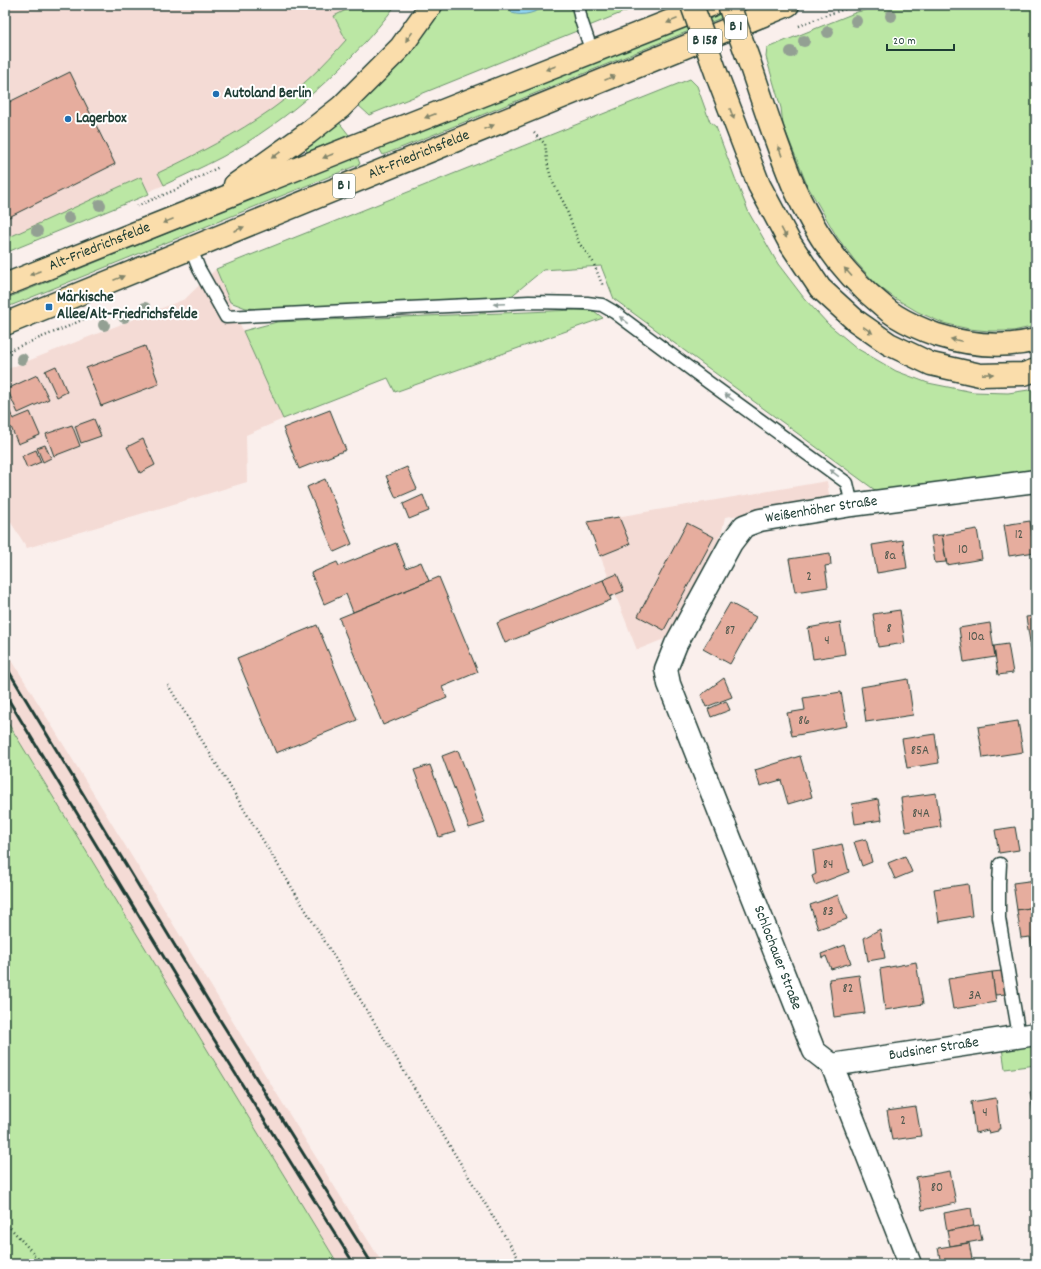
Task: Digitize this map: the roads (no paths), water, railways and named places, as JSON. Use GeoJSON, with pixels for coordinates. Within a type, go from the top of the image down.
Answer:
{"type":"FeatureCollection","features":[{"type":"Feature","properties":{"kind":"main road"},"geometry":{"type":"LineString","coordinates":[[205,206],[308,133],[341,107],[401,47],[432,5]]}},
{"type":"Feature","properties":{"kind":"main road","name":"Alt-Friedrichsfelde"},"geometry":{"type":"LineString","coordinates":[[5,285],[710,5]]}},
{"type":"Feature","properties":{"kind":"main road","name":"B 158"},"geometry":{"type":"LineString","coordinates":[[710,5],[750,64],[794,187],[817,230],[838,261],[866,292],[895,316],[921,329],[946,338],[972,343],[1000,345],[1027,343],[1036,340]]}},
{"type":"Feature","properties":{"kind":"main road","name":"B 158"},"geometry":{"type":"LineString","coordinates":[[710,5],[718,78],[759,185],[790,244],[820,288],[856,321],[889,344],[931,364],[980,374],[1024,374],[1036,370]]}},
{"type":"Feature","properties":{"kind":"main road","name":"Alt-Friedrichsfelde"},"geometry":{"type":"LineString","coordinates":[[5,324],[788,5]]}},
{"type":"Feature","properties":{"kind":"street","name":"Weißenhöher Straße"},"geometry":{"type":"LineString","coordinates":[[676,644],[731,543],[744,526],[760,520],[852,505],[1036,481]]}},
{"type":"Feature","properties":{"kind":"street","name":"Schlochauer Straße"},"geometry":{"type":"LineString","coordinates":[[676,644],[666,669],[669,684],[814,1051],[832,1065]]}},
{"type":"Feature","properties":{"kind":"street","name":"Budsiner Straße"},"geometry":{"type":"LineString","coordinates":[[832,1065],[1027,1035]]}},
{"type":"Feature","properties":{"kind":"street"},"geometry":{"type":"LineString","coordinates":[[832,1065],[910,1264]]}},
{"type":"Feature","properties":{"kind":"lane"},"geometry":{"type":"LineString","coordinates":[[578,5],[581,20],[592,52]]}},
{"type":"Feature","properties":{"kind":"lane"},"geometry":{"type":"LineString","coordinates":[[191,249],[199,269],[226,317],[529,302],[587,303],[602,305],[614,312],[847,483],[852,505]]}},
{"type":"Feature","properties":{"kind":"lane"},"geometry":{"type":"LineString","coordinates":[[1000,864],[999,918],[1027,1035]]}},
{"type":"Feature","properties":{"kind":"water"},"geometry":{"type":"Polygon","coordinates":[[[508,5],[547,5],[535,12],[516,14],[512,13],[508,5]]]}},
{"type":"Feature","properties":{"kind":"railway"},"geometry":{"type":"LineString","coordinates":[[5,665],[215,1012],[372,1264]]}},
{"type":"Feature","properties":{"kind":"railway"},"geometry":{"type":"LineString","coordinates":[[5,694],[197,1012],[354,1264]]}},
{"type":"Feature","properties":{"kind":"place","name":"Autoland Berlin"},"geometry":{"type":"Point","coordinates":[216,94]}},
{"type":"Feature","properties":{"kind":"place","name":"Lagerbox"},"geometry":{"type":"Point","coordinates":[68,119]}},
{"type":"Feature","properties":{"kind":"place","name":"Märkische Allee/Alt-Friedrichsfelde"},"geometry":{"type":"Point","coordinates":[49,307]}}]}
